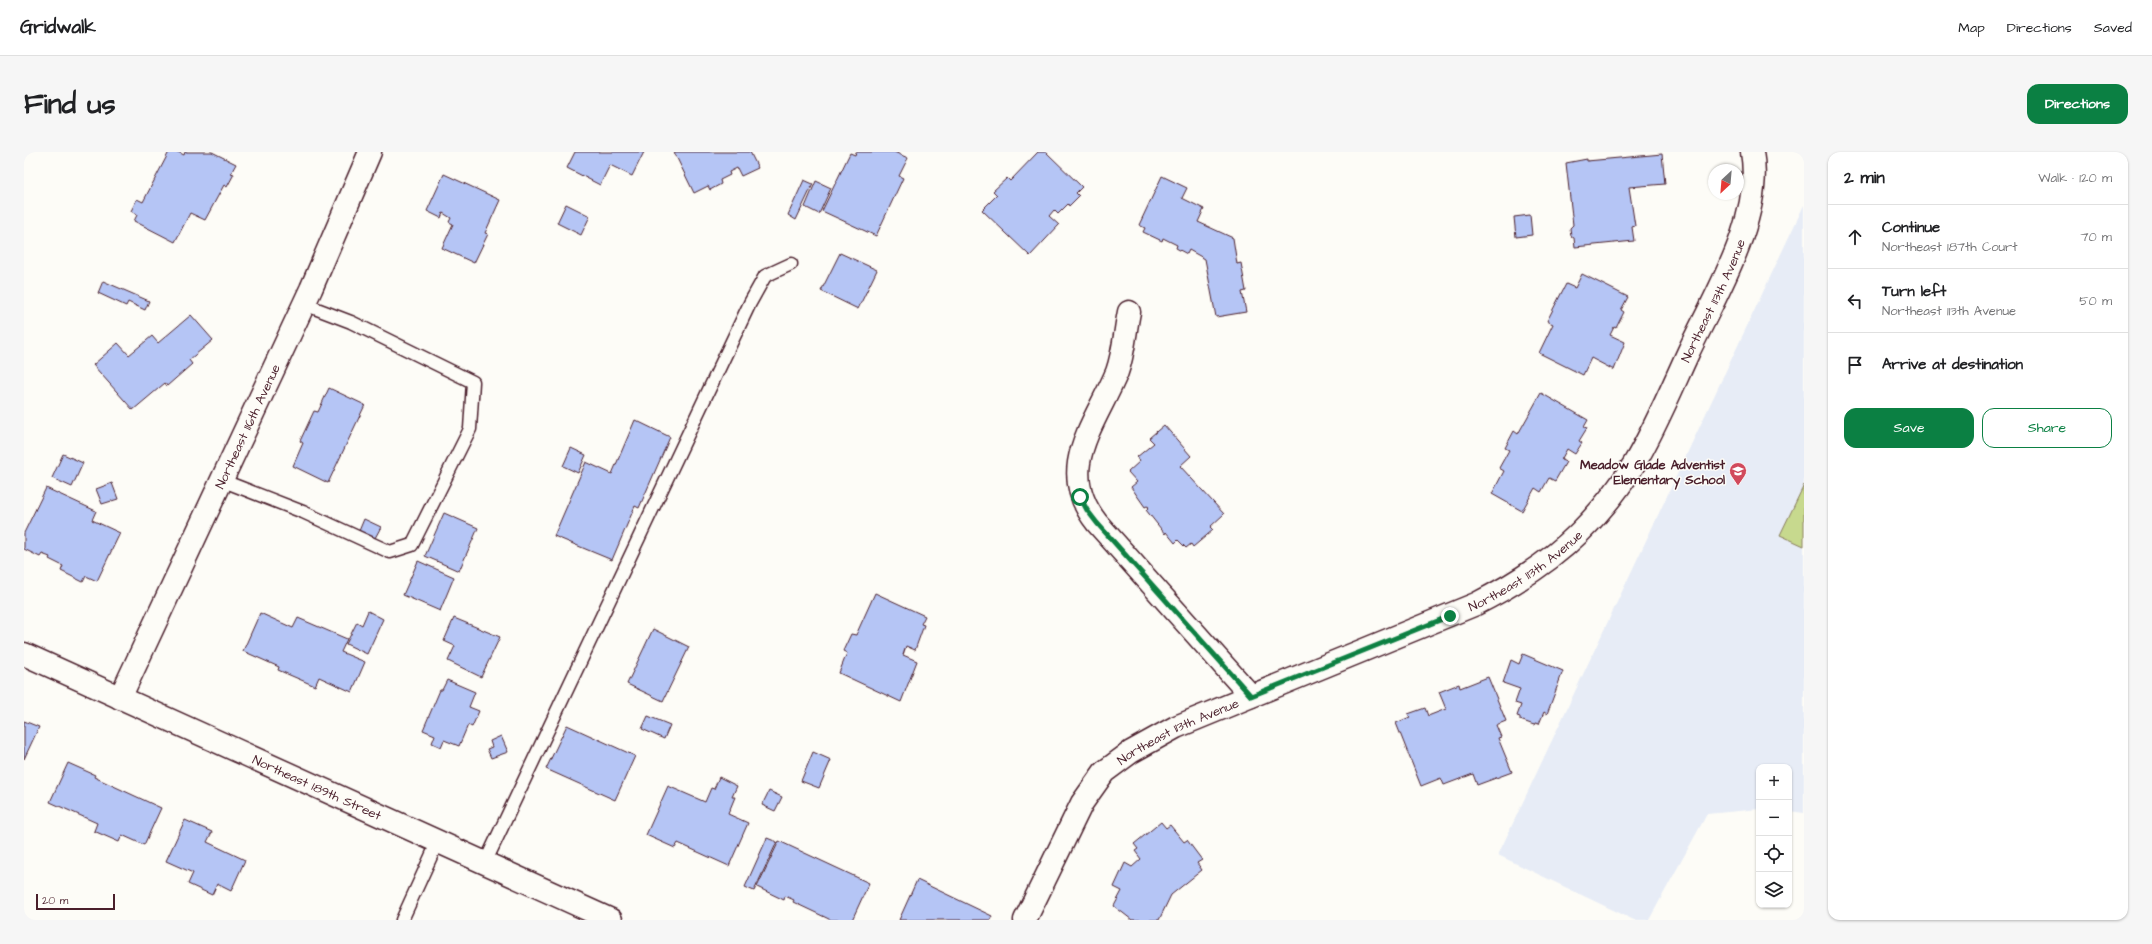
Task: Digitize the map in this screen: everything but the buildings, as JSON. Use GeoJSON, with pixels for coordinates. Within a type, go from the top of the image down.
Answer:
{"type":"FeatureCollection","features":[{"type":"Feature","properties":{"kind":"street","name":"Northeast 116th Avenue"},"geometry":{"type":"LineString","coordinates":[[120,698],[304,304],[370,152]]}},
{"type":"Feature","properties":{"kind":"street","name":"Northeast 113th Avenue"},"geometry":{"type":"LineString","coordinates":[[1025,920],[1082,803],[1104,772],[1147,742],[1176,727],[1476,604],[1516,582],[1579,533],[1618,487],[1646,444],[1736,253],[1753,195],[1755,176],[1752,152]]}},
{"type":"Feature","properties":{"kind":"street"},"geometry":{"type":"LineString","coordinates":[[1129,312],[1117,370],[1078,460],[1077,485],[1080,497],[1087,510],[1097,523],[1251,696]]}},
{"type":"Feature","properties":{"kind":"street","name":"Northeast 189th Street"},"geometry":{"type":"LineString","coordinates":[[24,654],[611,920]]}},
{"type":"Feature","properties":{"kind":"lane"},"geometry":{"type":"LineString","coordinates":[[485,863],[750,303],[764,276],[791,264]]}},
{"type":"Feature","properties":{"kind":"lane"},"geometry":{"type":"LineString","coordinates":[[222,480],[303,512],[390,552],[412,545],[470,429],[473,382],[351,322],[304,304]]}},
{"type":"Feature","properties":{"kind":"lane"},"geometry":{"type":"LineString","coordinates":[[402,920],[438,841]]}},
{"type":"Feature","properties":{"kind":"shaded area","name":"Meadow Glade Adventist Elementary School"},"geometry":{"type":"Polygon","coordinates":[[[1804,205],[1804,813],[1792,811],[1792,764],[1756,764],[1756,809],[1707,814],[1649,920],[1634,920],[1498,855],[1804,205]]]}},
{"type":"Feature","properties":{"kind":"green space"},"geometry":{"type":"Polygon","coordinates":[[[1804,485],[1804,546],[1780,535],[1804,485]]]}},
{"type":"Feature","properties":{"kind":"place","name":"Meadow Glade Adventist Elementary School"},"geometry":{"type":"Point","coordinates":[1738,486]}},
{"type":"Feature","properties":{"kind":"route"},"geometry":{"type":"LineString","coordinates":[[1080,497],[1087,510],[1097,523],[1251,696],[1450,616]]}}]}
